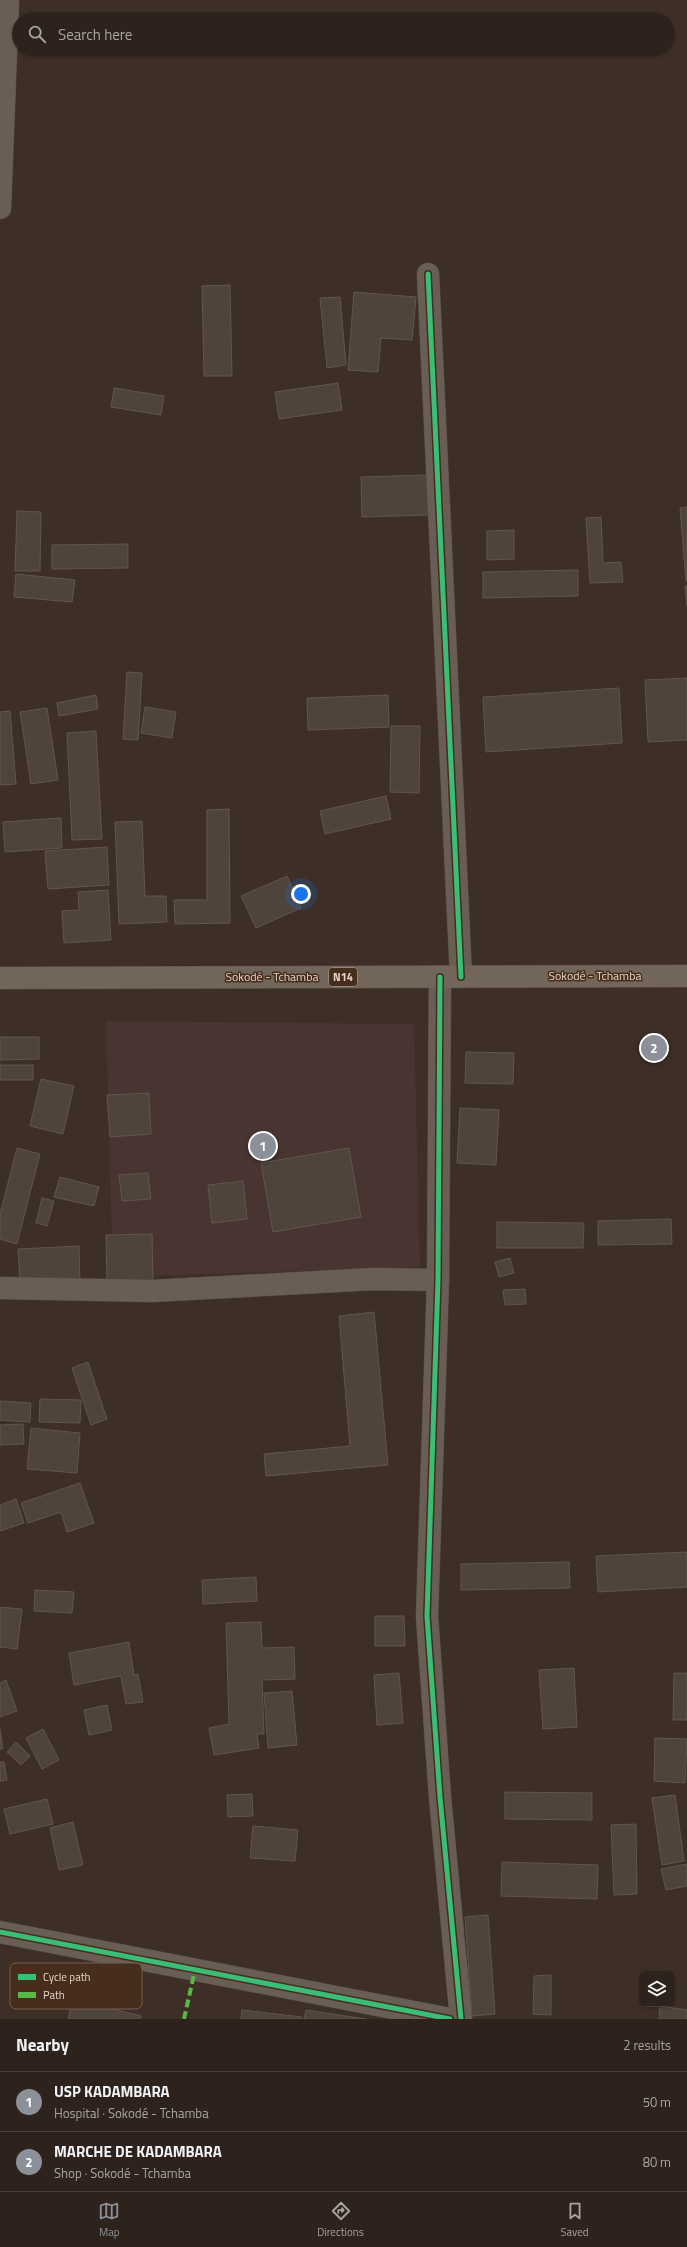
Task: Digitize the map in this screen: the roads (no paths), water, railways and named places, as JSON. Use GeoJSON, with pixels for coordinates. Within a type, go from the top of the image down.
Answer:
{"type":"FeatureCollection","features":[{"type":"Feature","properties":{"kind":"main road","name":"Sokodé - Tchamba"},"geometry":{"type":"LineString","coordinates":[[0,978],[687,976]]}},
{"type":"Feature","properties":{"kind":"street"},"geometry":{"type":"LineString","coordinates":[[0,208],[8,0]]}},
{"type":"Feature","properties":{"kind":"street"},"geometry":{"type":"LineString","coordinates":[[428,274],[461,977]]}},
{"type":"Feature","properties":{"kind":"street"},"geometry":{"type":"LineString","coordinates":[[440,977],[438,1280],[427,1616],[440,1797],[461,2019]]}},
{"type":"Feature","properties":{"kind":"street"},"geometry":{"type":"LineString","coordinates":[[0,1288],[152,1290],[374,1278],[438,1280]]}},
{"type":"Feature","properties":{"kind":"street"},"geometry":{"type":"LineString","coordinates":[[0,1932],[450,2019]]}},
{"type":"Feature","properties":{"kind":"place","name":"MARCHE DE KADAMBARA"},"geometry":{"type":"Point","coordinates":[654,1048]}},
{"type":"Feature","properties":{"kind":"place","name":"USP KADAMBARA"},"geometry":{"type":"Point","coordinates":[263,1146]}}]}
